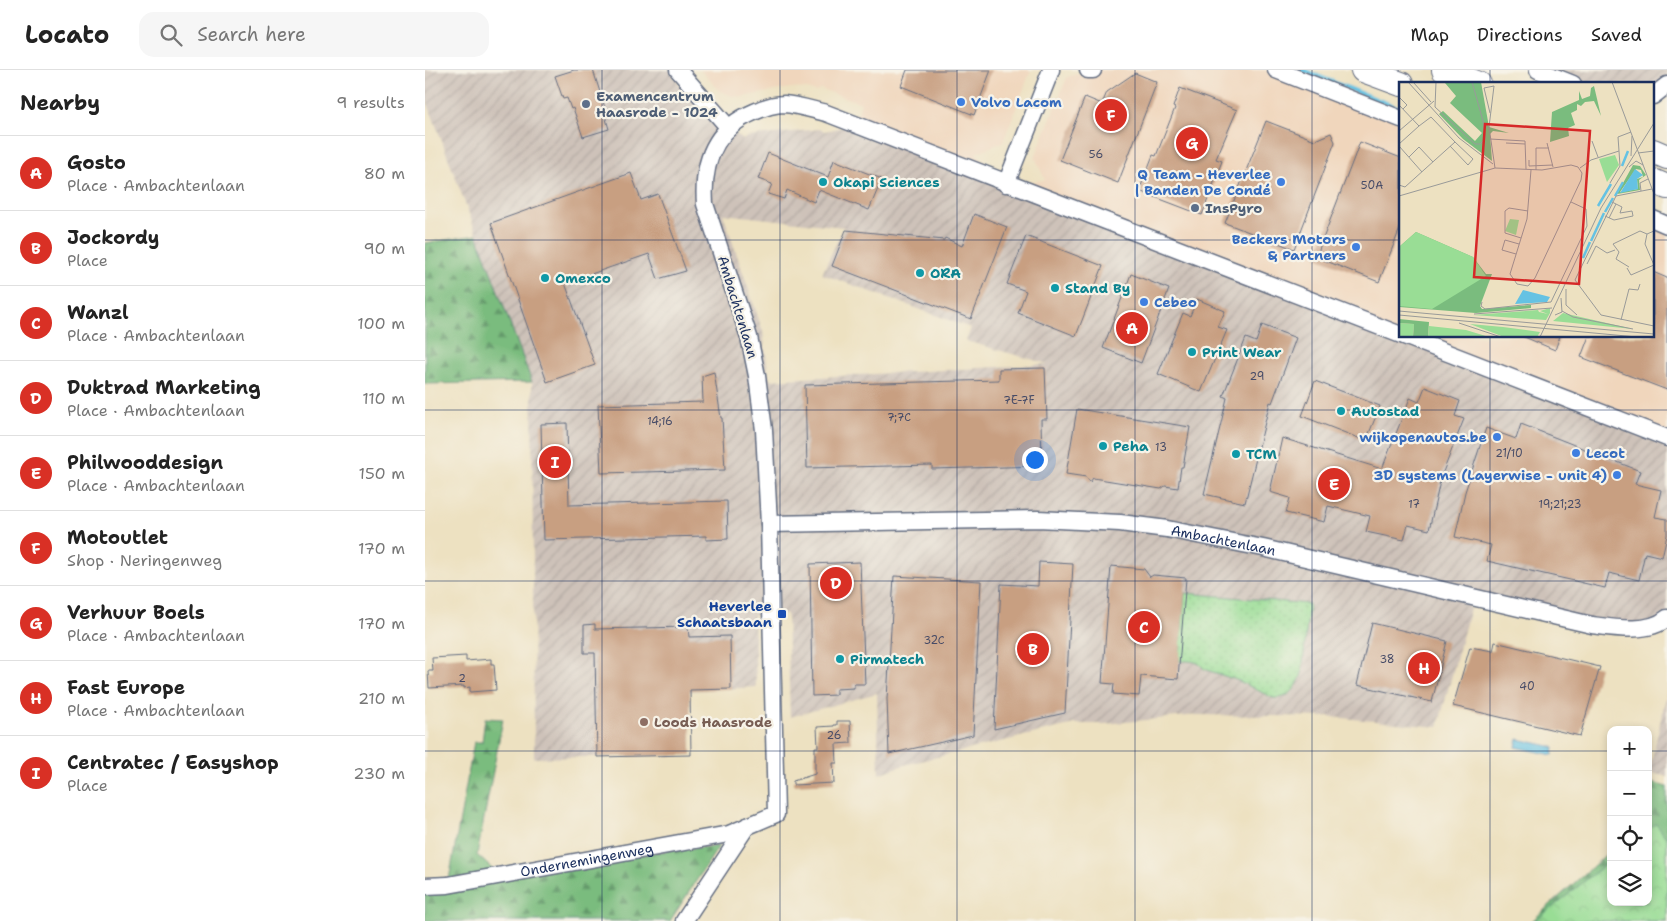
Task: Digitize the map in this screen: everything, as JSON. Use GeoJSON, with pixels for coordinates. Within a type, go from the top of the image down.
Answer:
{"type":"FeatureCollection","features":[{"type":"Feature","properties":{"kind":"highway"},"geometry":{"type":"LineString","coordinates":[[1363,70],[1399,83]]}},
{"type":"Feature","properties":{"kind":"highway"},"geometry":{"type":"LineString","coordinates":[[1444,70],[1474,82]]}},
{"type":"Feature","properties":{"kind":"highway"},"geometry":{"type":"LineString","coordinates":[[1655,152],[1667,157]]}},
{"type":"Feature","properties":{"kind":"highway"},"geometry":{"type":"LineString","coordinates":[[1655,182],[1667,186]]}},
{"type":"Feature","properties":{"kind":"street"},"geometry":{"type":"LineString","coordinates":[[678,70],[729,128]]}},
{"type":"Feature","properties":{"kind":"street"},"geometry":{"type":"LineString","coordinates":[[1006,184],[1051,70]]}},
{"type":"Feature","properties":{"kind":"street"},"geometry":{"type":"LineString","coordinates":[[1088,70],[1093,70]]}},
{"type":"Feature","properties":{"kind":"street"},"geometry":{"type":"LineString","coordinates":[[1275,70],[1399,118]]}},
{"type":"Feature","properties":{"kind":"street"},"geometry":{"type":"LineString","coordinates":[[1538,70],[1568,82]]}},
{"type":"Feature","properties":{"kind":"street"},"geometry":{"type":"LineString","coordinates":[[1655,94],[1667,85]]}},
{"type":"Feature","properties":{"kind":"street","name":"Ambachtenlaan"},"geometry":{"type":"LineString","coordinates":[[747,826],[776,814],[769,524],[764,430],[757,376],[749,337],[705,204],[704,184],[707,164],[716,143],[729,128],[746,116],[764,108],[783,104],[826,113],[1399,335]]}},
{"type":"Feature","properties":{"kind":"street"},"geometry":{"type":"LineString","coordinates":[[1655,220],[1667,224]]}},
{"type":"Feature","properties":{"kind":"street","name":"Ambachtenlaan"},"geometry":{"type":"LineString","coordinates":[[1407,338],[1667,438]]}},
{"type":"Feature","properties":{"kind":"street","name":"Ambachtenlaan"},"geometry":{"type":"LineString","coordinates":[[769,524],[1038,519],[1120,523],[1167,529],[1263,548],[1592,625],[1627,629],[1651,626],[1663,622],[1667,618]]}},
{"type":"Feature","properties":{"kind":"street"},"geometry":{"type":"LineString","coordinates":[[684,921],[747,826]]}},
{"type":"Feature","properties":{"kind":"street","name":"Ondernemingenweg"},"geometry":{"type":"LineString","coordinates":[[425,886],[448,885],[729,834],[747,826]]}},
{"type":"Feature","properties":{"kind":"shaded area"},"geometry":{"type":"Polygon","coordinates":[[[425,70],[671,70],[681,89],[743,140],[747,137],[819,129],[825,131],[855,124],[1399,334],[1399,338],[1408,338],[1667,438],[1667,629],[1663,622],[1627,629],[1473,597],[1438,727],[1332,717],[1198,715],[1105,724],[1074,724],[904,765],[879,774],[877,693],[790,717],[787,614],[754,615],[756,687],[690,691],[691,755],[534,758],[532,382],[425,96],[425,70]],[[723,214],[763,332],[769,380],[1048,364],[966,341],[971,328],[822,274],[844,227],[723,214]]]}},
{"type":"Feature","properties":{"kind":"shaded area"},"geometry":{"type":"Polygon","coordinates":[[[700,70],[1031,70],[1003,142],[976,153],[1006,184],[855,124],[861,103],[821,89],[816,92],[807,89],[790,88],[742,97],[732,96],[719,90],[729,128],[718,89],[700,70]]]}},
{"type":"Feature","properties":{"kind":"shaded area"},"geometry":{"type":"Polygon","coordinates":[[[1093,70],[1276,70],[1399,118],[1399,334],[1006,184],[1045,180],[1035,157],[1067,77],[1093,70]]]}},
{"type":"Feature","properties":{"kind":"shaded area"},"geometry":{"type":"Polygon","coordinates":[[[1538,70],[1667,70],[1667,85],[1655,94],[1655,82],[1568,82],[1538,70]]]}},
{"type":"Feature","properties":{"kind":"shaded area"},"geometry":{"type":"Polygon","coordinates":[[[1655,220],[1667,225],[1667,438],[1409,338],[1655,338],[1655,220]]]}},
{"type":"Feature","properties":{"kind":"shaded area"},"geometry":{"type":"Polygon","coordinates":[[[1667,692],[1667,777],[1652,773],[1652,759],[1667,692]]]}},
{"type":"Feature","properties":{"kind":"green space"},"geometry":{"type":"Polygon","coordinates":[[[477,235],[532,382],[425,384],[425,243],[477,235]]]}},
{"type":"Feature","properties":{"kind":"green space"},"geometry":{"type":"Polygon","coordinates":[[[1185,593],[1309,604],[1302,673],[1292,692],[1284,697],[1273,698],[1239,681],[1204,669],[1196,663],[1179,661],[1185,593]]]}},
{"type":"Feature","properties":{"kind":"green space"},"geometry":{"type":"Polygon","coordinates":[[[485,718],[503,719],[477,855],[500,876],[672,850],[719,846],[670,921],[425,921],[425,888],[448,885],[474,742],[482,742],[485,718]]]}},
{"type":"Feature","properties":{"kind":"green space"},"geometry":{"type":"Polygon","coordinates":[[[1652,783],[1667,787],[1667,921],[1532,921],[1607,854],[1607,906],[1652,906],[1652,783]]]}},
{"type":"Feature","properties":{"kind":"green space"},"geometry":{"type":"Polygon","coordinates":[[[1656,824],[1667,839],[1667,921],[1535,921],[1607,863],[1607,906],[1652,906],[1652,827],[1656,824]]]}},
{"type":"Feature","properties":{"kind":"water"},"geometry":{"type":"Polygon","coordinates":[[[1518,739],[1554,747],[1553,755],[1516,747],[1518,739]]]}},
{"type":"Feature","properties":{"kind":"building","name":"Examencentrum Haasrode - 1024"},"geometry":{"type":"Polygon","coordinates":[[[574,70],[593,70],[605,108],[603,109],[609,129],[583,137],[573,108],[571,109],[567,98],[563,99],[555,76],[574,70]]]}},
{"type":"Feature","properties":{"kind":"building","name":"Volvo Lacom"},"geometry":{"type":"Polygon","coordinates":[[[907,70],[991,70],[974,115],[901,86],[907,70]]]}},
{"type":"Feature","properties":{"kind":"building"},"geometry":{"type":"Polygon","coordinates":[[[1135,73],[1157,82],[1118,183],[1060,160],[1085,97],[1102,104],[1107,92],[1135,73]]]}},
{"type":"Feature","properties":{"kind":"building"},"geometry":{"type":"Polygon","coordinates":[[[1180,88],[1237,110],[1216,159],[1222,161],[1202,215],[1139,191],[1153,155],[1156,156],[1175,108],[1173,107],[1180,88]]]}},
{"type":"Feature","properties":{"kind":"building","name":"Q Team - Heverlee | Banden De Condé"},"geometry":{"type":"Polygon","coordinates":[[[1266,121],[1315,140],[1331,133],[1335,142],[1294,249],[1225,223],[1266,121]]]}},
{"type":"Feature","properties":{"kind":"building"},"geometry":{"type":"Polygon","coordinates":[[[1360,142],[1399,157],[1399,231],[1379,282],[1316,257],[1360,142]]]}},
{"type":"Feature","properties":{"kind":"building","name":"Okapi Sciences"},"geometry":{"type":"Polygon","coordinates":[[[768,153],[828,177],[834,160],[882,179],[869,210],[819,190],[814,202],[787,190],[784,199],[768,194],[772,184],[758,179],[768,153]]]}},
{"type":"Feature","properties":{"kind":"building","name":"Omexco"},"geometry":{"type":"Polygon","coordinates":[[[631,173],[641,200],[658,194],[686,271],[658,279],[649,254],[565,283],[595,365],[547,382],[491,223],[631,173]]]}},
{"type":"Feature","properties":{"kind":"building","name":"ORA"},"geometry":{"type":"Polygon","coordinates":[[[974,214],[1007,227],[971,319],[832,266],[846,230],[944,240],[945,238],[962,246],[974,214]]]}},
{"type":"Feature","properties":{"kind":"building","name":"Stand By"},"geometry":{"type":"Polygon","coordinates":[[[1026,236],[1103,266],[1076,336],[1018,313],[1026,291],[1007,284],[1026,236]]]}},
{"type":"Feature","properties":{"kind":"building"},"geometry":{"type":"Polygon","coordinates":[[[1655,273],[1667,278],[1667,390],[1581,357],[1588,338],[1655,338],[1655,273]]]}},
{"type":"Feature","properties":{"kind":"building"},"geometry":{"type":"Polygon","coordinates":[[[1131,274],[1169,289],[1141,363],[1103,348],[1131,274]]]}},
{"type":"Feature","properties":{"kind":"building","name":"Print Wear"},"geometry":{"type":"Polygon","coordinates":[[[1197,299],[1225,311],[1218,327],[1227,330],[1201,392],[1158,374],[1183,313],[1190,316],[1197,299]]]}},
{"type":"Feature","properties":{"kind":"building"},"geometry":{"type":"Polygon","coordinates":[[[1262,325],[1296,338],[1272,403],[1270,402],[1245,503],[1204,494],[1227,398],[1223,396],[1246,338],[1256,342],[1262,325]]]}},
{"type":"Feature","properties":{"kind":"building"},"geometry":{"type":"Polygon","coordinates":[[[1527,338],[1559,338],[1555,350],[1527,338]]]}},
{"type":"Feature","properties":{"kind":"building"},"geometry":{"type":"Polygon","coordinates":[[[1045,368],[1047,419],[1041,419],[1042,466],[932,469],[932,465],[807,468],[805,385],[999,380],[999,369],[1045,368]]]}},
{"type":"Feature","properties":{"kind":"building"},"geometry":{"type":"Polygon","coordinates":[[[714,372],[722,418],[725,470],[601,473],[598,405],[703,402],[702,376],[714,372]]]}},
{"type":"Feature","properties":{"kind":"building","name":"Autostad"},"geometry":{"type":"Polygon","coordinates":[[[1315,381],[1380,406],[1366,441],[1302,416],[1315,381]]]}},
{"type":"Feature","properties":{"kind":"building"},"geometry":{"type":"Polygon","coordinates":[[[1425,387],[1460,401],[1455,416],[1464,419],[1441,477],[1429,530],[1408,525],[1404,540],[1366,532],[1370,516],[1328,506],[1324,522],[1286,513],[1290,498],[1270,492],[1282,438],[1382,469],[1410,398],[1419,402],[1425,387]]]}},
{"type":"Feature","properties":{"kind":"building"},"geometry":{"type":"Polygon","coordinates":[[[1077,409],[1190,427],[1178,488],[1165,486],[1161,489],[1093,478],[1090,482],[1086,477],[1066,474],[1077,409]]]}},
{"type":"Feature","properties":{"kind":"building"},"geometry":{"type":"Polygon","coordinates":[[[567,423],[569,505],[727,501],[728,539],[706,540],[706,536],[544,540],[541,424],[567,423]]]}},
{"type":"Feature","properties":{"kind":"building"},"geometry":{"type":"Polygon","coordinates":[[[1521,424],[1640,471],[1635,484],[1661,490],[1655,517],[1667,519],[1667,535],[1662,557],[1645,553],[1639,580],[1609,573],[1605,588],[1487,561],[1491,545],[1455,537],[1465,492],[1486,428],[1516,439],[1521,424]]]}},
{"type":"Feature","properties":{"kind":"building"},"geometry":{"type":"Polygon","coordinates":[[[860,562],[865,684],[854,684],[854,688],[836,689],[836,695],[812,696],[810,564],[860,562]]]}},
{"type":"Feature","properties":{"kind":"building"},"geometry":{"type":"Polygon","coordinates":[[[1039,562],[1073,564],[1065,713],[994,729],[1001,584],[1038,586],[1039,562]]]}},
{"type":"Feature","properties":{"kind":"building"},"geometry":{"type":"Polygon","coordinates":[[[1111,566],[1144,569],[1150,577],[1153,575],[1186,578],[1178,679],[1141,676],[1139,696],[1113,694],[1114,684],[1102,683],[1111,566]]]}},
{"type":"Feature","properties":{"kind":"building"},"geometry":{"type":"Polygon","coordinates":[[[894,576],[981,581],[973,735],[889,754],[887,699],[894,576]]]}},
{"type":"Feature","properties":{"kind":"building"},"geometry":{"type":"Polygon","coordinates":[[[1372,623],[1447,641],[1432,702],[1357,685],[1372,623]]]}},
{"type":"Feature","properties":{"kind":"building","name":"Loods Haasrode"},"geometry":{"type":"Polygon","coordinates":[[[595,624],[595,629],[688,627],[689,637],[730,636],[731,689],[690,690],[691,755],[597,757],[595,653],[584,653],[584,625],[595,624]]]}},
{"type":"Feature","properties":{"kind":"building"},"geometry":{"type":"Polygon","coordinates":[[[1495,642],[1600,667],[1580,736],[1453,706],[1470,647],[1493,651],[1495,642]]]}},
{"type":"Feature","properties":{"kind":"building"},"geometry":{"type":"Polygon","coordinates":[[[466,656],[466,661],[491,659],[491,664],[494,664],[496,690],[470,692],[470,687],[464,688],[464,686],[429,688],[428,671],[433,671],[432,658],[466,656]]]}},
{"type":"Feature","properties":{"kind":"building"},"geometry":{"type":"Polygon","coordinates":[[[837,721],[850,721],[851,743],[836,744],[837,763],[833,763],[834,783],[793,785],[793,781],[815,774],[815,747],[818,747],[817,727],[834,726],[837,725],[837,721]]]}},
{"type":"Feature","properties":{"kind":"waterway"},"geometry":{"type":"LineString","coordinates":[[1302,70],[1399,108]]}},
{"type":"Feature","properties":{"kind":"place","name":"Volvo Lacom"},"geometry":{"type":"Point","coordinates":[961,102]}},
{"type":"Feature","properties":{"kind":"place","name":"Examencentrum Haasrode - 1024"},"geometry":{"type":"Point","coordinates":[586,104]}},
{"type":"Feature","properties":{"kind":"place","name":"Motoutlet"},"geometry":{"type":"Point","coordinates":[1111,115]}},
{"type":"Feature","properties":{"kind":"place","name":"Verhuur Boels"},"geometry":{"type":"Point","coordinates":[1192,143]}},
{"type":"Feature","properties":{"kind":"place","name":"Okapi Sciences"},"geometry":{"type":"Point","coordinates":[823,182]}},
{"type":"Feature","properties":{"kind":"place","name":"Q Team - Heverlee | Banden De Condé"},"geometry":{"type":"Point","coordinates":[1281,182]}},
{"type":"Feature","properties":{"kind":"place","name":"InsPyro"},"geometry":{"type":"Point","coordinates":[1195,208]}},
{"type":"Feature","properties":{"kind":"place","name":"Beckers Motors & Partners"},"geometry":{"type":"Point","coordinates":[1356,247]}},
{"type":"Feature","properties":{"kind":"place","name":"ORA"},"geometry":{"type":"Point","coordinates":[920,273]}},
{"type":"Feature","properties":{"kind":"place","name":"Omexco"},"geometry":{"type":"Point","coordinates":[545,278]}},
{"type":"Feature","properties":{"kind":"place","name":"Stand By"},"geometry":{"type":"Point","coordinates":[1055,288]}},
{"type":"Feature","properties":{"kind":"place","name":"Cebeo"},"geometry":{"type":"Point","coordinates":[1144,302]}},
{"type":"Feature","properties":{"kind":"place","name":"Gosto"},"geometry":{"type":"Point","coordinates":[1132,328]}},
{"type":"Feature","properties":{"kind":"place","name":"Print Wear"},"geometry":{"type":"Point","coordinates":[1192,352]}},
{"type":"Feature","properties":{"kind":"place","name":"Autostad"},"geometry":{"type":"Point","coordinates":[1341,411]}},
{"type":"Feature","properties":{"kind":"place","name":"wijkopenautos.be"},"geometry":{"type":"Point","coordinates":[1497,437]}},
{"type":"Feature","properties":{"kind":"place","name":"Peha"},"geometry":{"type":"Point","coordinates":[1103,446]}},
{"type":"Feature","properties":{"kind":"place","name":"Lecot"},"geometry":{"type":"Point","coordinates":[1576,453]}},
{"type":"Feature","properties":{"kind":"place","name":"TCM"},"geometry":{"type":"Point","coordinates":[1236,454]}},
{"type":"Feature","properties":{"kind":"place","name":"Centratec / Easyshop"},"geometry":{"type":"Point","coordinates":[555,462]}},
{"type":"Feature","properties":{"kind":"place","name":"3D systems (Layerwise - unit 4)"},"geometry":{"type":"Point","coordinates":[1617,475]}},
{"type":"Feature","properties":{"kind":"place","name":"Philwooddesign"},"geometry":{"type":"Point","coordinates":[1334,484]}},
{"type":"Feature","properties":{"kind":"place","name":"Duktrad Marketing"},"geometry":{"type":"Point","coordinates":[836,583]}},
{"type":"Feature","properties":{"kind":"place","name":"Heverlee Schaatsbaan"},"geometry":{"type":"Point","coordinates":[782,614]}},
{"type":"Feature","properties":{"kind":"place","name":"Wanzl"},"geometry":{"type":"Point","coordinates":[1144,627]}},
{"type":"Feature","properties":{"kind":"place","name":"Jockordy"},"geometry":{"type":"Point","coordinates":[1033,649]}},
{"type":"Feature","properties":{"kind":"place","name":"Pirmatech"},"geometry":{"type":"Point","coordinates":[840,659]}},
{"type":"Feature","properties":{"kind":"place","name":"Fast Europe"},"geometry":{"type":"Point","coordinates":[1424,668]}},
{"type":"Feature","properties":{"kind":"place","name":"Loods Haasrode"},"geometry":{"type":"Point","coordinates":[644,722]}}]}
